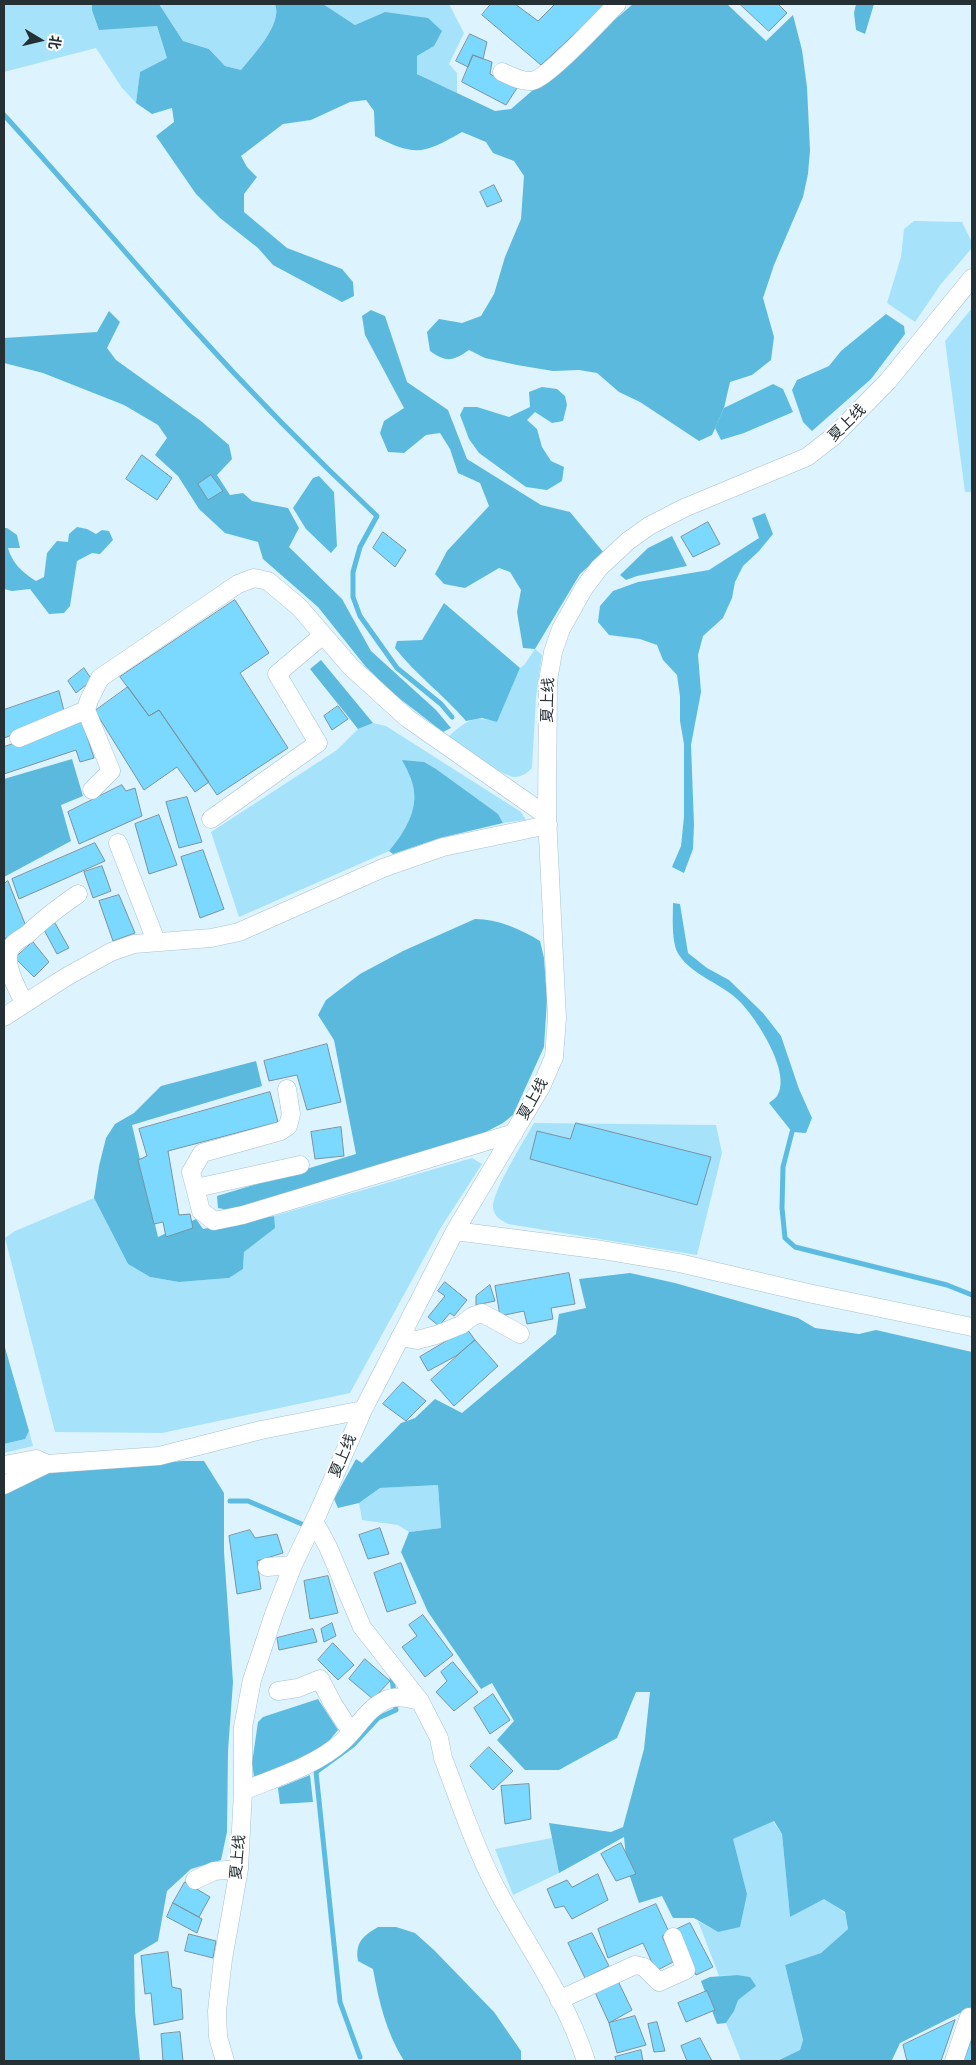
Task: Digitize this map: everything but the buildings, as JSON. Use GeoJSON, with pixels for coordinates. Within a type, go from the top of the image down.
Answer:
{"type":"FeatureCollection","features":[{"type":"Feature","properties":{"kind":"street"},"geometry":{"type":"LineString","coordinates":[[502,72],[520,80],[533,81],[548,71],[617,4]]}},
{"type":"Feature","properties":{"kind":"street","name":"夏上线"},"geometry":{"type":"LineString","coordinates":[[225,2061],[218,2038],[217,2011],[223,1959],[239,1869],[244,1728],[252,1680],[293,1565],[363,1410],[455,1231],[542,1087],[554,1057],[557,1018],[547,821],[548,682],[553,652],[561,629],[584,588],[599,568],[628,541],[649,526],[684,508],[807,457],[834,436],[888,382],[972,278]]}},
{"type":"Feature","properties":{"kind":"street"},"geometry":{"type":"LineString","coordinates":[[92,790],[111,770],[86,710],[100,678],[238,584],[254,578],[268,581],[281,591],[299,608],[351,667],[407,718],[547,821]]}},
{"type":"Feature","properties":{"kind":"street"},"geometry":{"type":"LineString","coordinates":[[211,819],[318,743],[277,674],[323,635]]}},
{"type":"Feature","properties":{"kind":"street"},"geometry":{"type":"LineString","coordinates":[[19,738],[86,710]]}},
{"type":"Feature","properties":{"kind":"street"},"geometry":{"type":"LineString","coordinates":[[4,1017],[66,977],[111,952],[134,944],[211,938],[238,932],[382,868],[443,847],[547,821]]}},
{"type":"Feature","properties":{"kind":"street"},"geometry":{"type":"LineString","coordinates":[[118,843],[156,941]]}},
{"type":"Feature","properties":{"kind":"street"},"geometry":{"type":"LineString","coordinates":[[24,1003],[9,967],[9,953],[12,946],[27,935],[49,913],[78,894]]}},
{"type":"Feature","properties":{"kind":"street"},"geometry":{"type":"LineString","coordinates":[[287,1089],[291,1114],[288,1126],[281,1131],[202,1154],[192,1172],[201,1211],[214,1221],[243,1215],[514,1133]]}},
{"type":"Feature","properties":{"kind":"street"},"geometry":{"type":"LineString","coordinates":[[196,1188],[300,1165]]}},
{"type":"Feature","properties":{"kind":"street"},"geometry":{"type":"LineString","coordinates":[[455,1231],[602,1250],[679,1263],[808,1293],[972,1327]]}},
{"type":"Feature","properties":{"kind":"street"},"geometry":{"type":"LineString","coordinates":[[400,1337],[417,1340],[436,1335],[482,1313],[520,1334]]}},
{"type":"Feature","properties":{"kind":"street"},"geometry":{"type":"LineString","coordinates":[[4,1484],[47,1464],[159,1456],[261,1430],[363,1410]]}},
{"type":"Feature","properties":{"kind":"street"},"geometry":{"type":"LineString","coordinates":[[4,1465],[36,1459],[47,1464]]}},
{"type":"Feature","properties":{"kind":"street"},"geometry":{"type":"LineString","coordinates":[[314,1521],[328,1547],[362,1627],[420,1701],[439,1738],[443,1758],[493,1882],[537,1955],[580,2044],[586,2061]]}},
{"type":"Feature","properties":{"kind":"street"},"geometry":{"type":"LineString","coordinates":[[267,1566],[293,1565]]}},
{"type":"Feature","properties":{"kind":"street"},"geometry":{"type":"LineString","coordinates":[[278,1691],[298,1688],[320,1679],[332,1704],[351,1732]]}},
{"type":"Feature","properties":{"kind":"street"},"geometry":{"type":"LineString","coordinates":[[243,1791],[314,1762],[343,1742],[371,1709],[387,1699],[402,1696],[420,1701]]}},
{"type":"Feature","properties":{"kind":"street"},"geometry":{"type":"LineString","coordinates":[[195,1880],[214,1871],[239,1869]]}},
{"type":"Feature","properties":{"kind":"street"},"geometry":{"type":"LineString","coordinates":[[559,2000],[634,1965],[644,1967],[659,1982],[686,1970],[673,1938]]}},
{"type":"Feature","properties":{"kind":"street"},"geometry":{"type":"LineString","coordinates":[[954,2061],[969,2017]]}},
{"type":"Feature","properties":{"kind":"shaded area"},"geometry":{"type":"Polygon","coordinates":[[[4,4],[92,4],[92,10],[139,26],[157,26],[167,58],[140,72],[136,103],[122,88],[96,48],[4,72],[4,4]]]}},
{"type":"Feature","properties":{"kind":"shaded area"},"geometry":{"type":"Polygon","coordinates":[[[92,4],[159,4],[183,41],[209,49],[225,66],[241,70],[271,30],[275,21],[275,4],[323,4],[355,25],[385,12],[428,18],[442,31],[434,46],[417,56],[417,74],[495,111],[511,109],[633,4],[727,4],[766,41],[793,15],[802,50],[807,87],[810,150],[808,174],[803,197],[774,265],[763,298],[774,337],[771,360],[752,375],[730,382],[724,408],[712,435],[699,441],[640,402],[619,392],[597,373],[579,370],[553,371],[517,365],[485,358],[469,350],[450,359],[436,355],[430,351],[427,332],[439,319],[462,323],[481,316],[494,294],[505,257],[521,219],[524,176],[514,161],[493,153],[486,142],[462,132],[438,145],[419,150],[410,150],[389,143],[375,136],[374,111],[366,100],[350,102],[311,120],[283,124],[241,156],[247,167],[257,177],[244,194],[244,212],[287,248],[342,269],[353,282],[354,296],[342,302],[273,265],[258,248],[220,218],[196,194],[156,136],[174,122],[172,108],[152,114],[136,103],[140,72],[167,58],[157,26],[99,30],[92,10],[92,4]]]}},
{"type":"Feature","properties":{"kind":"shaded area"},"geometry":{"type":"Polygon","coordinates":[[[159,4],[275,4],[276,12],[275,21],[266,39],[241,70],[225,66],[209,49],[183,41],[159,4]]]}},
{"type":"Feature","properties":{"kind":"shaded area"},"geometry":{"type":"Polygon","coordinates":[[[323,4],[449,4],[464,33],[449,64],[457,73],[457,93],[417,74],[417,56],[434,46],[385,12],[355,25],[323,4]]]}},
{"type":"Feature","properties":{"kind":"shaded area"},"geometry":{"type":"Polygon","coordinates":[[[856,4],[874,4],[865,34],[856,30],[854,13],[856,4]]]}},
{"type":"Feature","properties":{"kind":"shaded area"},"geometry":{"type":"Polygon","coordinates":[[[914,221],[962,222],[972,242],[972,248],[941,284],[915,322],[887,303],[901,257],[904,229],[914,221]]]}},
{"type":"Feature","properties":{"kind":"shaded area"},"geometry":{"type":"Polygon","coordinates":[[[972,308],[972,492],[965,492],[945,341],[972,308]]]}},
{"type":"Feature","properties":{"kind":"shaded area"},"geometry":{"type":"Polygon","coordinates":[[[371,310],[385,316],[407,382],[448,410],[467,459],[541,505],[570,512],[604,553],[580,574],[535,649],[523,648],[517,612],[521,590],[510,572],[499,568],[465,588],[444,584],[435,574],[447,551],[489,506],[480,483],[458,473],[450,449],[440,433],[426,435],[404,453],[388,452],[380,433],[384,421],[404,408],[365,335],[362,316],[371,310]]]}},
{"type":"Feature","properties":{"kind":"shaded area"},"geometry":{"type":"Polygon","coordinates":[[[109,311],[120,322],[107,348],[116,360],[201,421],[229,445],[232,459],[217,475],[230,495],[243,493],[252,501],[288,508],[299,528],[289,547],[342,599],[371,651],[436,710],[451,728],[443,732],[395,695],[366,667],[318,607],[263,559],[258,542],[225,533],[199,509],[178,476],[155,455],[167,438],[158,425],[124,405],[43,373],[4,363],[4,338],[97,332],[109,311]]]}},
{"type":"Feature","properties":{"kind":"shaded area"},"geometry":{"type":"Polygon","coordinates":[[[886,314],[904,326],[905,334],[871,379],[812,431],[803,422],[792,390],[797,380],[829,366],[841,351],[886,314]]]}},
{"type":"Feature","properties":{"kind":"shaded area"},"geometry":{"type":"Polygon","coordinates":[[[773,384],[783,389],[793,412],[744,433],[721,440],[715,428],[724,408],[773,384]]]}},
{"type":"Feature","properties":{"kind":"shaded area"},"geometry":{"type":"Polygon","coordinates":[[[542,387],[557,389],[565,396],[567,405],[563,421],[552,423],[535,412],[527,420],[537,429],[542,447],[551,461],[564,467],[562,481],[547,490],[526,487],[479,453],[469,439],[460,415],[464,407],[477,407],[509,417],[530,407],[529,392],[542,387]]]}},
{"type":"Feature","properties":{"kind":"shaded area"},"geometry":{"type":"Polygon","coordinates":[[[319,476],[334,492],[337,546],[331,553],[306,529],[293,508],[313,478],[319,476]]]}},
{"type":"Feature","properties":{"kind":"shaded area"},"geometry":{"type":"Polygon","coordinates":[[[765,513],[773,534],[743,566],[735,582],[732,598],[723,618],[703,636],[698,655],[701,692],[691,745],[693,849],[684,873],[672,867],[681,846],[684,817],[684,744],[680,721],[680,696],[677,675],[663,660],[657,645],[640,639],[609,635],[598,622],[600,606],[613,591],[638,582],[709,570],[759,538],[752,518],[765,513]]]}},
{"type":"Feature","properties":{"kind":"shaded area"},"geometry":{"type":"Polygon","coordinates":[[[77,527],[87,529],[96,534],[102,530],[109,531],[113,540],[100,554],[92,553],[77,561],[70,606],[64,613],[49,614],[30,589],[12,591],[4,589],[4,528],[17,535],[20,548],[8,548],[15,563],[22,571],[36,581],[44,577],[47,553],[57,541],[68,542],[69,534],[77,527]]]}},
{"type":"Feature","properties":{"kind":"shaded area"},"geometry":{"type":"Polygon","coordinates":[[[672,536],[687,566],[626,580],[620,575],[648,548],[672,536]]]}},
{"type":"Feature","properties":{"kind":"shaded area"},"geometry":{"type":"Polygon","coordinates":[[[444,603],[520,668],[497,722],[482,718],[466,721],[395,648],[397,641],[422,640],[444,603]]]}},
{"type":"Feature","properties":{"kind":"shaded area"},"geometry":{"type":"Polygon","coordinates":[[[535,649],[542,655],[536,697],[532,768],[521,776],[510,776],[492,767],[448,737],[465,723],[476,719],[497,722],[520,668],[535,649]]]}},
{"type":"Feature","properties":{"kind":"shaded area"},"geometry":{"type":"Polygon","coordinates":[[[321,660],[373,723],[358,729],[310,669],[321,660]]]}},
{"type":"Feature","properties":{"kind":"shaded area"},"geometry":{"type":"Polygon","coordinates":[[[373,723],[386,726],[521,812],[526,820],[503,823],[498,814],[403,761],[413,786],[414,804],[405,829],[389,851],[239,917],[211,832],[337,750],[358,729],[373,723]]]}},
{"type":"Feature","properties":{"kind":"shaded area"},"geometry":{"type":"Polygon","coordinates":[[[72,759],[83,796],[61,805],[71,841],[4,877],[4,779],[72,759]]]}},
{"type":"Feature","properties":{"kind":"shaded area"},"geometry":{"type":"Polygon","coordinates":[[[402,760],[424,762],[436,769],[498,814],[503,823],[440,838],[393,854],[389,851],[405,829],[414,804],[412,783],[402,760]]]}},
{"type":"Feature","properties":{"kind":"shaded area"},"geometry":{"type":"Polygon","coordinates":[[[673,903],[680,904],[688,953],[707,968],[729,980],[763,1013],[781,1036],[799,1089],[812,1118],[806,1133],[792,1132],[769,1103],[777,1096],[781,1086],[780,1073],[769,1044],[753,1017],[730,993],[691,968],[676,950],[673,903]]]}},
{"type":"Feature","properties":{"kind":"shaded area"},"geometry":{"type":"Polygon","coordinates":[[[475,919],[500,923],[517,929],[540,941],[544,958],[547,1000],[544,1047],[513,1115],[503,1123],[484,1133],[234,1211],[218,1208],[217,1196],[356,1154],[334,1040],[318,1015],[326,1000],[360,974],[403,951],[475,919]]]}},
{"type":"Feature","properties":{"kind":"shaded area"},"geometry":{"type":"Polygon","coordinates":[[[256,1061],[262,1086],[132,1125],[158,1237],[196,1219],[203,1229],[274,1216],[275,1228],[244,1252],[243,1269],[229,1278],[179,1282],[150,1277],[128,1264],[94,1198],[106,1138],[115,1124],[134,1113],[161,1086],[256,1061]]]}},
{"type":"Feature","properties":{"kind":"shaded area"},"geometry":{"type":"Polygon","coordinates":[[[534,1123],[716,1125],[722,1153],[697,1255],[508,1224],[498,1218],[493,1207],[494,1200],[510,1165],[534,1123]]]}},
{"type":"Feature","properties":{"kind":"shaded area"},"geometry":{"type":"Polygon","coordinates":[[[472,1158],[482,1164],[440,1229],[350,1393],[162,1433],[55,1432],[5,1238],[15,1231],[94,1198],[128,1264],[150,1277],[179,1282],[229,1278],[243,1269],[244,1252],[274,1228],[274,1216],[472,1158]]]}},
{"type":"Feature","properties":{"kind":"shaded area"},"geometry":{"type":"Polygon","coordinates":[[[630,1273],[675,1283],[798,1318],[815,1328],[859,1334],[876,1330],[972,1352],[972,2007],[900,2043],[892,2060],[777,2061],[800,2050],[803,2040],[785,1965],[821,1953],[848,1929],[845,1912],[824,1899],[790,1917],[782,1834],[774,1821],[733,1839],[747,1894],[740,1927],[718,1932],[694,1918],[673,1918],[662,1896],[639,1903],[627,1868],[624,1837],[559,1873],[549,1823],[611,1832],[623,1827],[644,1749],[650,1692],[636,1692],[617,1738],[559,1770],[525,1770],[497,1740],[514,1721],[492,1683],[481,1689],[428,1612],[401,1552],[409,1532],[441,1528],[438,1485],[380,1488],[359,1503],[338,1508],[334,1499],[356,1459],[362,1463],[401,1423],[415,1418],[435,1399],[462,1413],[556,1334],[559,1314],[586,1308],[579,1279],[630,1273]]]}},
{"type":"Feature","properties":{"kind":"shaded area"},"geometry":{"type":"Polygon","coordinates":[[[4,1344],[29,1431],[25,1439],[4,1444],[4,1344]]]}},
{"type":"Feature","properties":{"kind":"shaded area"},"geometry":{"type":"Polygon","coordinates":[[[29,1431],[33,1446],[4,1453],[4,1444],[25,1439],[29,1431]]]}},
{"type":"Feature","properties":{"kind":"shaded area"},"geometry":{"type":"Polygon","coordinates":[[[182,1461],[204,1461],[224,1493],[224,1552],[233,1682],[228,1751],[227,1832],[221,1860],[191,1869],[167,1891],[158,1941],[134,1955],[135,2011],[140,2061],[4,2061],[4,1493],[45,1473],[182,1461]]]}},
{"type":"Feature","properties":{"kind":"shaded area"},"geometry":{"type":"Polygon","coordinates":[[[438,1485],[441,1528],[409,1532],[398,1525],[362,1520],[359,1503],[380,1488],[438,1485]]]}},
{"type":"Feature","properties":{"kind":"shaded area"},"geometry":{"type":"Polygon","coordinates":[[[318,1699],[338,1730],[324,1747],[308,1757],[254,1777],[252,1763],[258,1722],[263,1717],[318,1699]]]}},
{"type":"Feature","properties":{"kind":"shaded area"},"geometry":{"type":"Polygon","coordinates":[[[310,1775],[313,1802],[280,1804],[278,1788],[310,1775]]]}},
{"type":"Feature","properties":{"kind":"shaded area"},"geometry":{"type":"Polygon","coordinates":[[[773,1821],[782,1834],[790,1917],[824,1898],[845,1913],[848,1929],[821,1953],[785,1965],[803,2040],[800,2050],[777,2061],[741,2061],[726,2023],[736,2005],[737,1975],[719,1976],[698,1921],[718,1932],[747,1894],[732,1839],[773,1821]]]}},
{"type":"Feature","properties":{"kind":"shaded area"},"geometry":{"type":"Polygon","coordinates":[[[552,1838],[559,1873],[513,1895],[495,1849],[552,1838]]]}},
{"type":"Feature","properties":{"kind":"shaded area"},"geometry":{"type":"Polygon","coordinates":[[[378,1927],[396,1927],[415,1933],[434,1950],[494,2012],[521,2051],[521,2061],[404,2061],[392,2039],[384,2016],[373,1969],[358,1961],[357,1954],[361,1940],[378,1927]]]}},
{"type":"Feature","properties":{"kind":"shaded area"},"geometry":{"type":"Polygon","coordinates":[[[737,1975],[750,1977],[756,1986],[738,2000],[734,2011],[726,2023],[717,2024],[701,1981],[710,1977],[737,1975]]]}},
{"type":"Feature","properties":{"kind":"waterway"},"geometry":{"type":"LineString","coordinates":[[4,115],[235,374],[377,516],[360,547],[353,572],[353,597],[360,616],[397,668],[441,704],[452,717]]}},
{"type":"Feature","properties":{"kind":"waterway"},"geometry":{"type":"LineString","coordinates":[[792,1132],[783,1167],[782,1208],[785,1238],[795,1247],[947,1285],[972,1295]]}},
{"type":"Feature","properties":{"kind":"waterway"},"geometry":{"type":"LineString","coordinates":[[230,1501],[248,1501],[304,1525],[308,1529]]}},
{"type":"Feature","properties":{"kind":"waterway"},"geometry":{"type":"LineString","coordinates":[[360,2057],[340,2002],[316,1772],[353,1745],[378,1718],[396,1710],[392,1678]]}}]}
